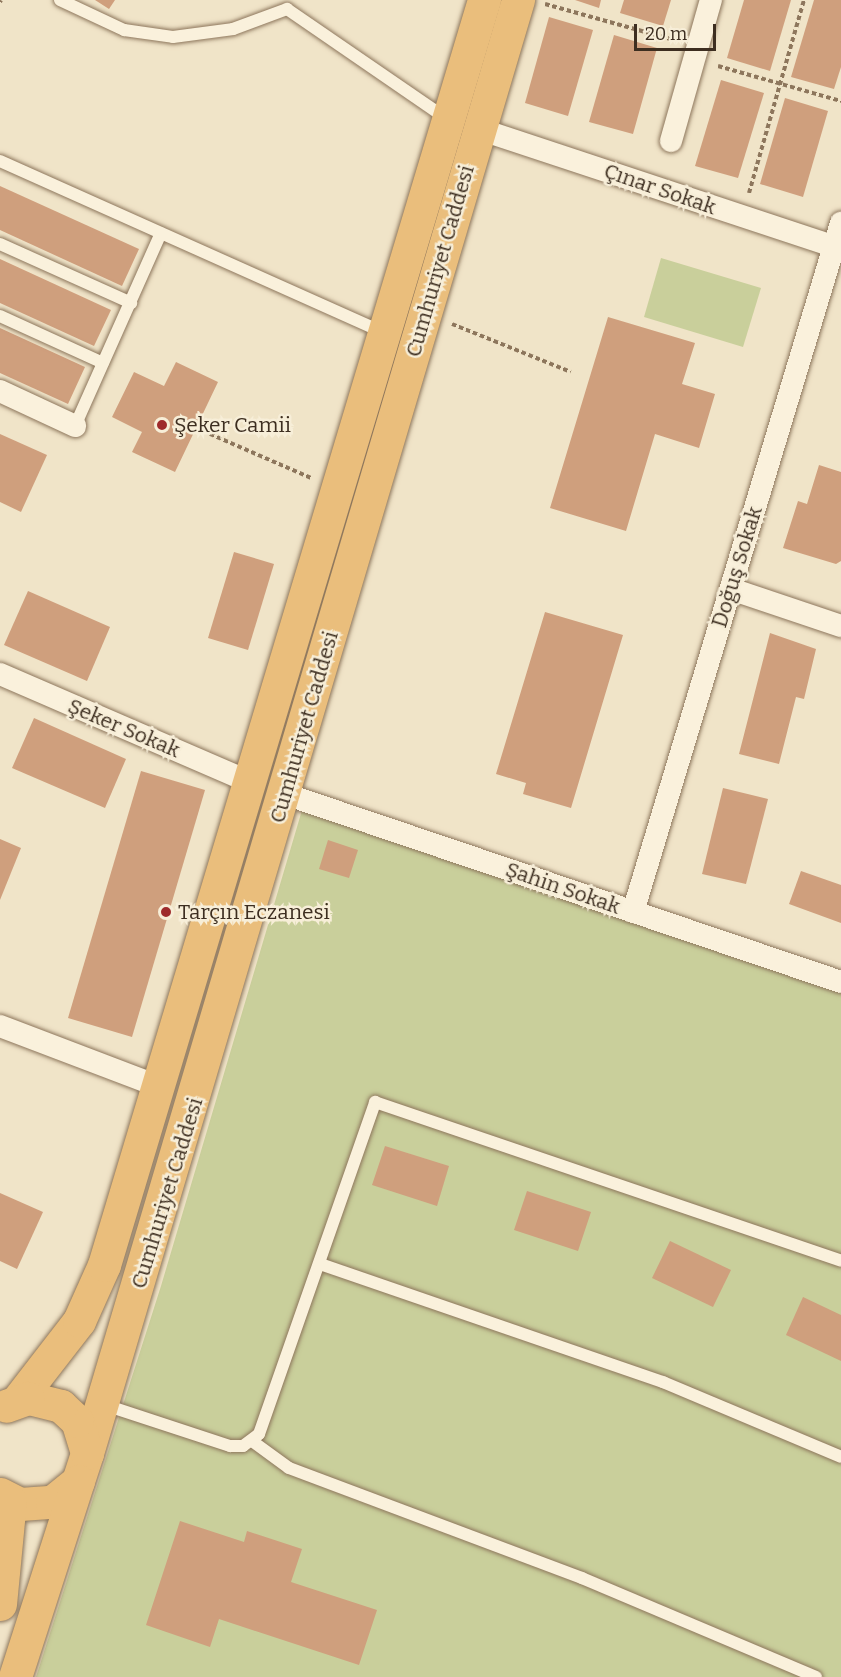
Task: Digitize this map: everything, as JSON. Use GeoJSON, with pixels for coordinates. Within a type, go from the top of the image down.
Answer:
{"type":"FeatureCollection","features":[{"type":"Feature","properties":{"kind":"highway","name":"Cumhuriyet Caddesi"},"geometry":{"type":"LineString","coordinates":[[15,1677],[102,1404],[285,794],[464,124],[484,0]]}},
{"type":"Feature","properties":{"kind":"highway","name":"Cumhuriyet Caddesi"},"geometry":{"type":"LineString","coordinates":[[6,1403],[65,1343],[92,1298],[384,333],[464,124],[528,1]]}},
{"type":"Feature","properties":{"kind":"highway","name":"Cumhuriyet Caddesi"},"geometry":{"type":"LineString","coordinates":[[6,1403],[40,1399],[61,1406],[77,1421],[82,1467]]}},
{"type":"Feature","properties":{"kind":"highway"},"geometry":{"type":"LineString","coordinates":[[0,1604],[5,1497],[31,1505],[52,1502],[82,1467]]}},
{"type":"Feature","properties":{"kind":"street"},"geometry":{"type":"LineString","coordinates":[[671,141],[711,0]]}},
{"type":"Feature","properties":{"kind":"street","name":"Çınar Sokak"},"geometry":{"type":"LineString","coordinates":[[464,124],[837,248]]}},
{"type":"Feature","properties":{"kind":"street","name":"Doğuş Sokak"},"geometry":{"type":"LineString","coordinates":[[633,912],[837,248],[841,223]]}},
{"type":"Feature","properties":{"kind":"street"},"geometry":{"type":"LineString","coordinates":[[0,391],[75,426]]}},
{"type":"Feature","properties":{"kind":"street"},"geometry":{"type":"LineString","coordinates":[[731,589],[841,626]]}},
{"type":"Feature","properties":{"kind":"street","name":"Şeker Sokak"},"geometry":{"type":"LineString","coordinates":[[0,674],[248,781]]}},
{"type":"Feature","properties":{"kind":"street","name":"Şahin Sokak"},"geometry":{"type":"LineString","coordinates":[[285,794],[841,982]]}},
{"type":"Feature","properties":{"kind":"street"},"geometry":{"type":"LineString","coordinates":[[0,1026],[158,1086]]}},
{"type":"Feature","properties":{"kind":"lane"},"geometry":{"type":"LineString","coordinates":[[60,0],[124,30],[173,37],[233,29],[287,5],[464,124]]}},
{"type":"Feature","properties":{"kind":"lane"},"geometry":{"type":"LineString","coordinates":[[0,161],[384,333]]}},
{"type":"Feature","properties":{"kind":"lane"},"geometry":{"type":"LineString","coordinates":[[75,426],[161,233]]}},
{"type":"Feature","properties":{"kind":"lane"},"geometry":{"type":"LineString","coordinates":[[0,244],[131,303]]}},
{"type":"Feature","properties":{"kind":"lane"},"geometry":{"type":"LineString","coordinates":[[0,316],[103,363]]}},
{"type":"Feature","properties":{"kind":"lane"},"geometry":{"type":"LineString","coordinates":[[102,1404],[230,1446],[252,1441],[267,1418],[375,1102],[841,1261]]}},
{"type":"Feature","properties":{"kind":"lane"},"geometry":{"type":"LineString","coordinates":[[320,1264],[663,1382],[841,1456]]}},
{"type":"Feature","properties":{"kind":"lane"},"geometry":{"type":"LineString","coordinates":[[252,1441],[289,1468],[582,1578],[816,1677]]}},
{"type":"Feature","properties":{"kind":"path"},"geometry":{"type":"LineString","coordinates":[[743,217],[804,0]]}},
{"type":"Feature","properties":{"kind":"path"},"geometry":{"type":"LineString","coordinates":[[528,1],[696,53],[780,84],[841,101]]}},
{"type":"Feature","properties":{"kind":"path"},"geometry":{"type":"LineString","coordinates":[[444,321],[571,372]]}},
{"type":"Feature","properties":{"kind":"path"},"geometry":{"type":"LineString","coordinates":[[210,434],[317,481]]}},
{"type":"Feature","properties":{"kind":"green space"},"geometry":{"type":"Polygon","coordinates":[[[661,258],[761,288],[743,347],[644,317],[661,258]]]}},
{"type":"Feature","properties":{"kind":"green space"},"geometry":{"type":"Polygon","coordinates":[[[305,800],[841,982],[841,1677],[36,1677],[161,1286],[305,800]]]}},
{"type":"Feature","properties":{"kind":"building"},"geometry":{"type":"Polygon","coordinates":[[[95,0],[115,0],[109,9],[95,0]]]}},
{"type":"Feature","properties":{"kind":"building"},"geometry":{"type":"Polygon","coordinates":[[[575,0],[601,0],[599,8],[575,0]]]}},
{"type":"Feature","properties":{"kind":"building"},"geometry":{"type":"Polygon","coordinates":[[[624,0],[671,0],[663,26],[620,13],[624,0]]]}},
{"type":"Feature","properties":{"kind":"building"},"geometry":{"type":"Polygon","coordinates":[[[744,0],[791,0],[770,71],[727,58],[744,0]]]}},
{"type":"Feature","properties":{"kind":"building"},"geometry":{"type":"Polygon","coordinates":[[[814,0],[841,0],[841,67],[834,89],[791,77],[814,0]]]}},
{"type":"Feature","properties":{"kind":"building"},"geometry":{"type":"Polygon","coordinates":[[[549,17],[593,30],[568,116],[525,103],[549,17]]]}},
{"type":"Feature","properties":{"kind":"building"},"geometry":{"type":"Polygon","coordinates":[[[614,35],[657,48],[633,134],[589,122],[614,35]]]}},
{"type":"Feature","properties":{"kind":"building"},"geometry":{"type":"Polygon","coordinates":[[[721,80],[764,93],[738,178],[695,166],[721,80]]]}},
{"type":"Feature","properties":{"kind":"building"},"geometry":{"type":"Polygon","coordinates":[[[785,98],[828,111],[803,197],[760,184],[785,98]]]}},
{"type":"Feature","properties":{"kind":"building"},"geometry":{"type":"Polygon","coordinates":[[[0,186],[139,249],[122,286],[0,230],[0,186]]]}},
{"type":"Feature","properties":{"kind":"building"},"geometry":{"type":"Polygon","coordinates":[[[0,259],[111,310],[94,346],[0,303],[0,259]]]}},
{"type":"Feature","properties":{"kind":"building"},"geometry":{"type":"Polygon","coordinates":[[[608,317],[695,343],[682,384],[715,394],[699,448],[655,434],[626,531],[550,508],[608,317]]]}},
{"type":"Feature","properties":{"kind":"building"},"geometry":{"type":"Polygon","coordinates":[[[0,328],[85,367],[68,404],[0,373],[0,328]]]}},
{"type":"Feature","properties":{"kind":"building","name":"Şeker Camii"},"geometry":{"type":"Polygon","coordinates":[[[176,362],[218,382],[175,472],[132,452],[142,432],[112,417],[134,372],[164,386],[176,362]]]}},
{"type":"Feature","properties":{"kind":"building"},"geometry":{"type":"Polygon","coordinates":[[[0,434],[47,455],[21,512],[0,502],[0,434]]]}},
{"type":"Feature","properties":{"kind":"building"},"geometry":{"type":"Polygon","coordinates":[[[819,465],[841,472],[841,561],[836,564],[783,548],[798,501],[807,504],[819,465]]]}},
{"type":"Feature","properties":{"kind":"building"},"geometry":{"type":"Polygon","coordinates":[[[234,552],[274,564],[248,650],[208,638],[234,552]]]}},
{"type":"Feature","properties":{"kind":"building"},"geometry":{"type":"Polygon","coordinates":[[[28,591],[110,627],[87,681],[4,645],[28,591]]]}},
{"type":"Feature","properties":{"kind":"building"},"geometry":{"type":"Polygon","coordinates":[[[545,612],[623,635],[571,808],[523,794],[526,783],[496,774],[545,612]]]}},
{"type":"Feature","properties":{"kind":"building"},"geometry":{"type":"Polygon","coordinates":[[[770,633],[816,649],[804,699],[796,697],[779,764],[739,754],[770,633]]]}},
{"type":"Feature","properties":{"kind":"building"},"geometry":{"type":"Polygon","coordinates":[[[34,718],[126,759],[105,808],[12,768],[34,718]]]}},
{"type":"Feature","properties":{"kind":"building"},"geometry":{"type":"Polygon","coordinates":[[[141,771],[205,790],[132,1037],[68,1018],[141,771]]]}},
{"type":"Feature","properties":{"kind":"building"},"geometry":{"type":"Polygon","coordinates":[[[723,788],[768,799],[746,884],[702,874],[723,788]]]}},
{"type":"Feature","properties":{"kind":"building"},"geometry":{"type":"Polygon","coordinates":[[[0,839],[21,848],[0,900],[0,839]]]}},
{"type":"Feature","properties":{"kind":"building"},"geometry":{"type":"Polygon","coordinates":[[[328,840],[358,850],[349,878],[319,869],[328,840]]]}},
{"type":"Feature","properties":{"kind":"building"},"geometry":{"type":"Polygon","coordinates":[[[801,871],[841,885],[841,923],[789,904],[801,871]]]}},
{"type":"Feature","properties":{"kind":"building"},"geometry":{"type":"Polygon","coordinates":[[[385,1146],[449,1166],[437,1206],[372,1185],[385,1146]]]}},
{"type":"Feature","properties":{"kind":"building"},"geometry":{"type":"Polygon","coordinates":[[[527,1191],[591,1212],[578,1251],[514,1230],[527,1191]]]}},
{"type":"Feature","properties":{"kind":"building"},"geometry":{"type":"Polygon","coordinates":[[[0,1193],[43,1212],[17,1269],[0,1261],[0,1193]]]}},
{"type":"Feature","properties":{"kind":"building"},"geometry":{"type":"Polygon","coordinates":[[[670,1241],[731,1270],[713,1307],[652,1278],[670,1241]]]}},
{"type":"Feature","properties":{"kind":"building"},"geometry":{"type":"Polygon","coordinates":[[[803,1297],[841,1315],[841,1361],[786,1335],[803,1297]]]}},
{"type":"Feature","properties":{"kind":"building"},"geometry":{"type":"Polygon","coordinates":[[[180,1521],[244,1542],[247,1531],[302,1549],[291,1582],[377,1610],[359,1665],[219,1619],[210,1647],[146,1625],[180,1521]]]}},
{"type":"Feature","properties":{"kind":"place","name":"Şeker Camii"},"geometry":{"type":"Point","coordinates":[162,425]}},
{"type":"Feature","properties":{"kind":"place","name":"Tarçın Eczanesi"},"geometry":{"type":"Point","coordinates":[166,912]}}]}
